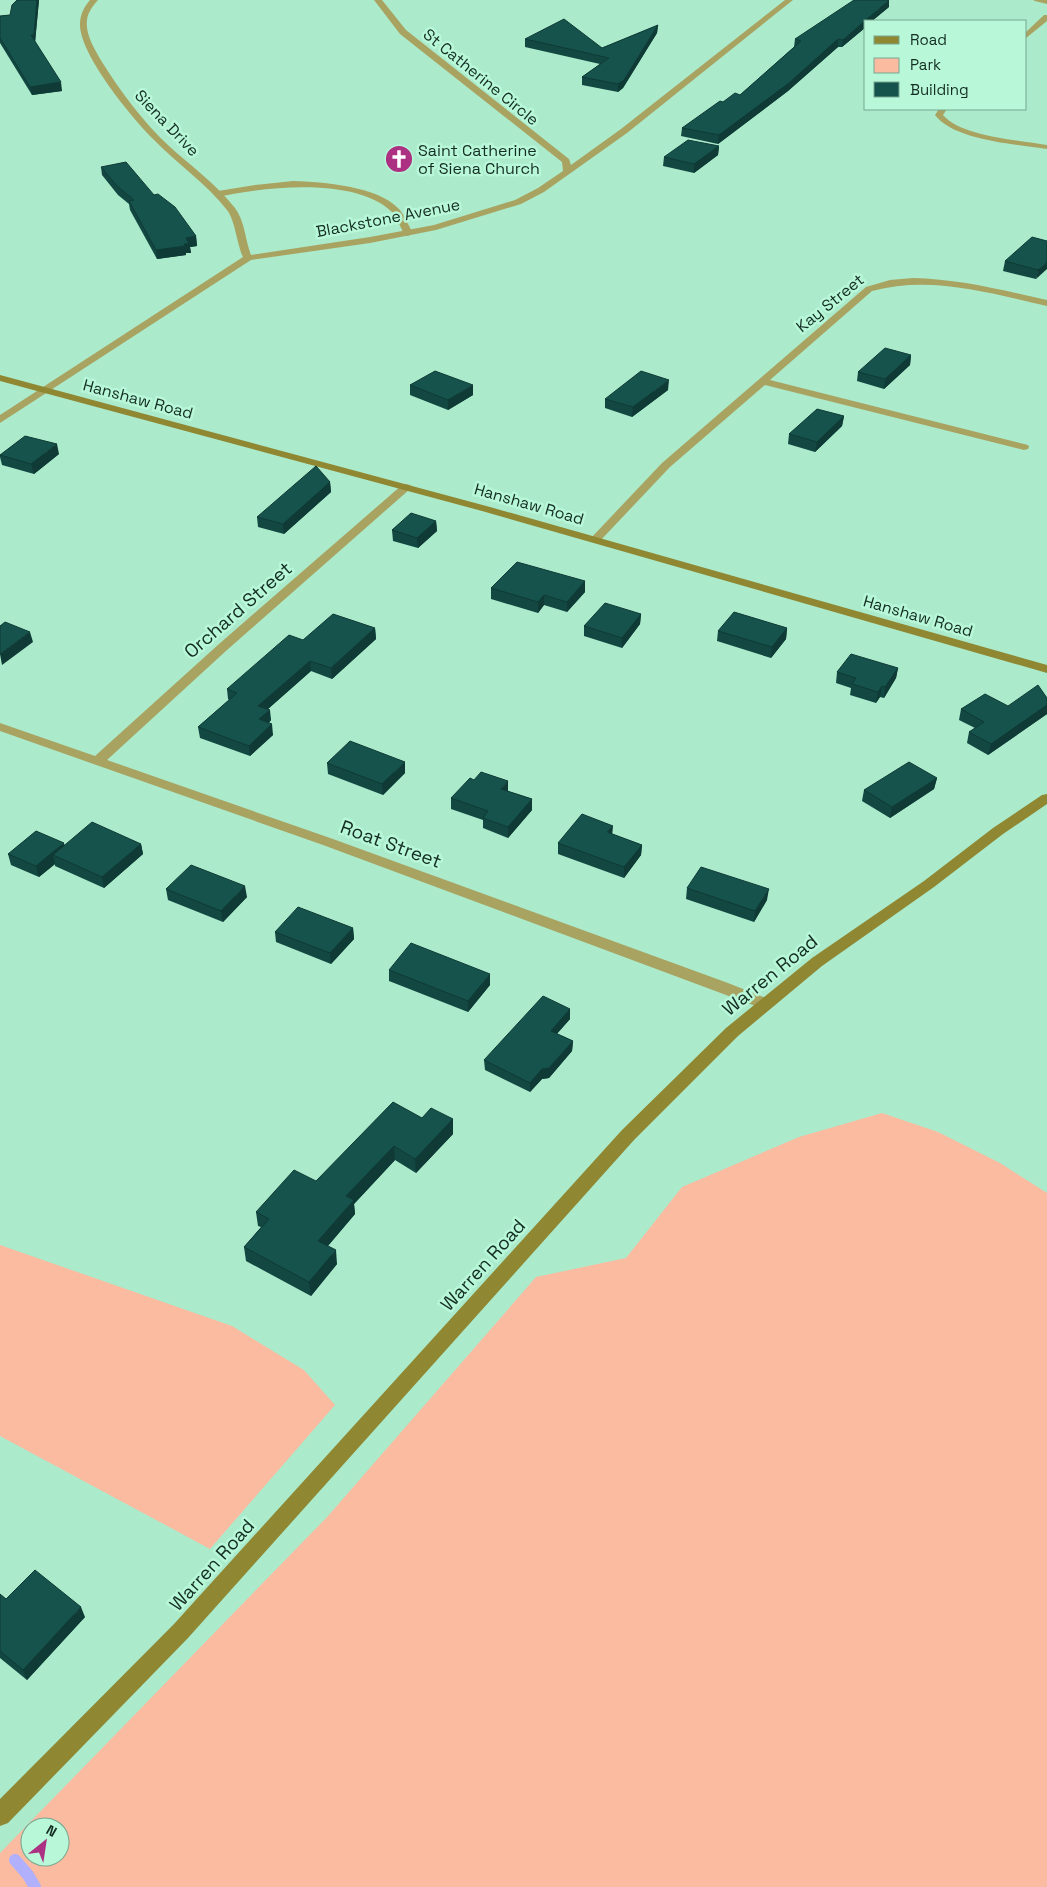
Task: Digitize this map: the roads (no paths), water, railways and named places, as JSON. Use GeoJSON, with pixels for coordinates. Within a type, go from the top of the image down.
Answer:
{"type":"FeatureCollection","features":[{"type":"Feature","properties":{"kind":"street","name":"Siena Drive"},"geometry":{"type":"LineString","coordinates":[[94,0],[84,16],[84,31],[93,52],[120,95],[156,138],[233,210],[238,220],[242,243],[248,258]]}},
{"type":"Feature","properties":{"kind":"street","name":"St Catherine Circle"},"geometry":{"type":"LineString","coordinates":[[378,0],[403,32],[566,161],[567,171]]}},
{"type":"Feature","properties":{"kind":"street","name":"Blackstone Avenue"},"geometry":{"type":"LineString","coordinates":[[0,420],[248,258],[408,233],[461,221],[518,202],[541,190],[596,153],[789,0]]}},
{"type":"Feature","properties":{"kind":"street"},"geometry":{"type":"LineString","coordinates":[[1037,0],[1047,2]]}},
{"type":"Feature","properties":{"kind":"street"},"geometry":{"type":"LineString","coordinates":[[1027,35],[1047,17]]}},
{"type":"Feature","properties":{"kind":"street"},"geometry":{"type":"LineString","coordinates":[[942,110],[939,115],[940,118],[956,129],[1047,148]]}},
{"type":"Feature","properties":{"kind":"street"},"geometry":{"type":"LineString","coordinates":[[218,194],[251,187],[286,184],[321,185],[352,190],[378,199],[396,211],[408,233]]}},
{"type":"Feature","properties":{"kind":"street","name":"Kay Street"},"geometry":{"type":"LineString","coordinates":[[595,540],[666,465],[861,295],[880,285],[906,280],[935,281],[1047,304]]}},
{"type":"Feature","properties":{"kind":"street","name":"Hanshaw Road"},"geometry":{"type":"LineString","coordinates":[[0,378],[406,487],[1047,669]]}},
{"type":"Feature","properties":{"kind":"street"},"geometry":{"type":"LineString","coordinates":[[762,381],[1024,447]]}},
{"type":"Feature","properties":{"kind":"street","name":"Orchard Street"},"geometry":{"type":"LineString","coordinates":[[96,762],[229,641],[406,487]]}},
{"type":"Feature","properties":{"kind":"street","name":"Roat Street"},"geometry":{"type":"LineString","coordinates":[[0,727],[328,842],[714,983],[766,1004]]}},
{"type":"Feature","properties":{"kind":"street","name":"Warren Road"},"geometry":{"type":"LineString","coordinates":[[0,1815],[182,1631],[628,1136],[732,1032],[817,962],[929,884],[1047,798]]}},
{"type":"Feature","properties":{"kind":"waterway"},"geometry":{"type":"LineString","coordinates":[[15,1860],[28,1875],[35,1887]]}},
{"type":"Feature","properties":{"kind":"place","name":"Saint Catherine of Siena Church"},"geometry":{"type":"Point","coordinates":[399,159]}}]}
